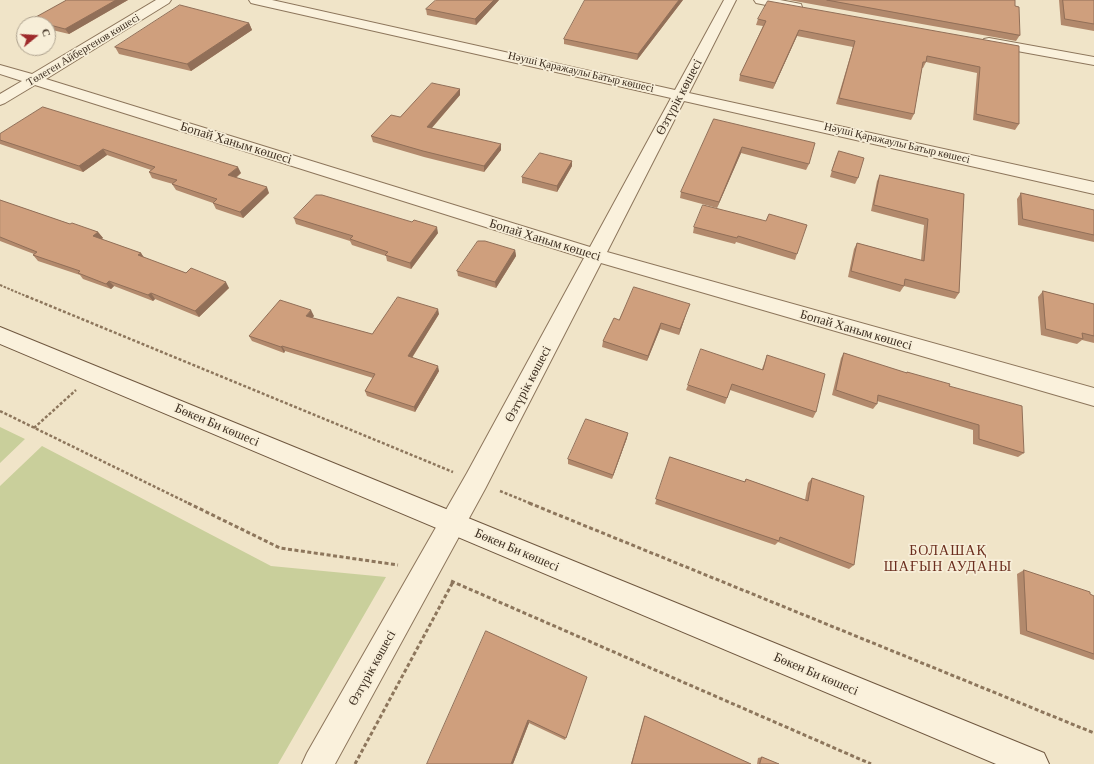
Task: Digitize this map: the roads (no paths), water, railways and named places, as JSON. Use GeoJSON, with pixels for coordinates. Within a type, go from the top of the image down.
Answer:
{"type":"FeatureCollection","features":[{"type":"Feature","properties":{"kind":"street","name":"Төлеген Айбергенов көшесі"},"geometry":{"type":"LineString","coordinates":[[0,100],[166,0]]}},
{"type":"Feature","properties":{"kind":"street","name":"Нәуші Қаражаулы Батыр көшесі"},"geometry":{"type":"LineString","coordinates":[[255,0],[680,94],[1094,188]]}},
{"type":"Feature","properties":{"kind":"street","name":"Өзтүрік көшесі"},"geometry":{"type":"LineString","coordinates":[[318,764],[454,523],[730,0]]}},
{"type":"Feature","properties":{"kind":"street"},"geometry":{"type":"LineString","coordinates":[[760,0],[807,8]]}},
{"type":"Feature","properties":{"kind":"street"},"geometry":{"type":"LineString","coordinates":[[978,40],[1094,61]]}},
{"type":"Feature","properties":{"kind":"street","name":"Бопай Ханым көшесі"},"geometry":{"type":"LineString","coordinates":[[0,69],[595,256],[1094,397]]}},
{"type":"Feature","properties":{"kind":"street","name":"Бөкен Би көшесі"},"geometry":{"type":"LineString","coordinates":[[0,335],[1033,764]]}},
{"type":"Feature","properties":{"kind":"district","name":"БОЛАШАҚ ШАҒЫН АУДАНЫ"},"geometry":{"type":"Point","coordinates":[948,560]}}]}
